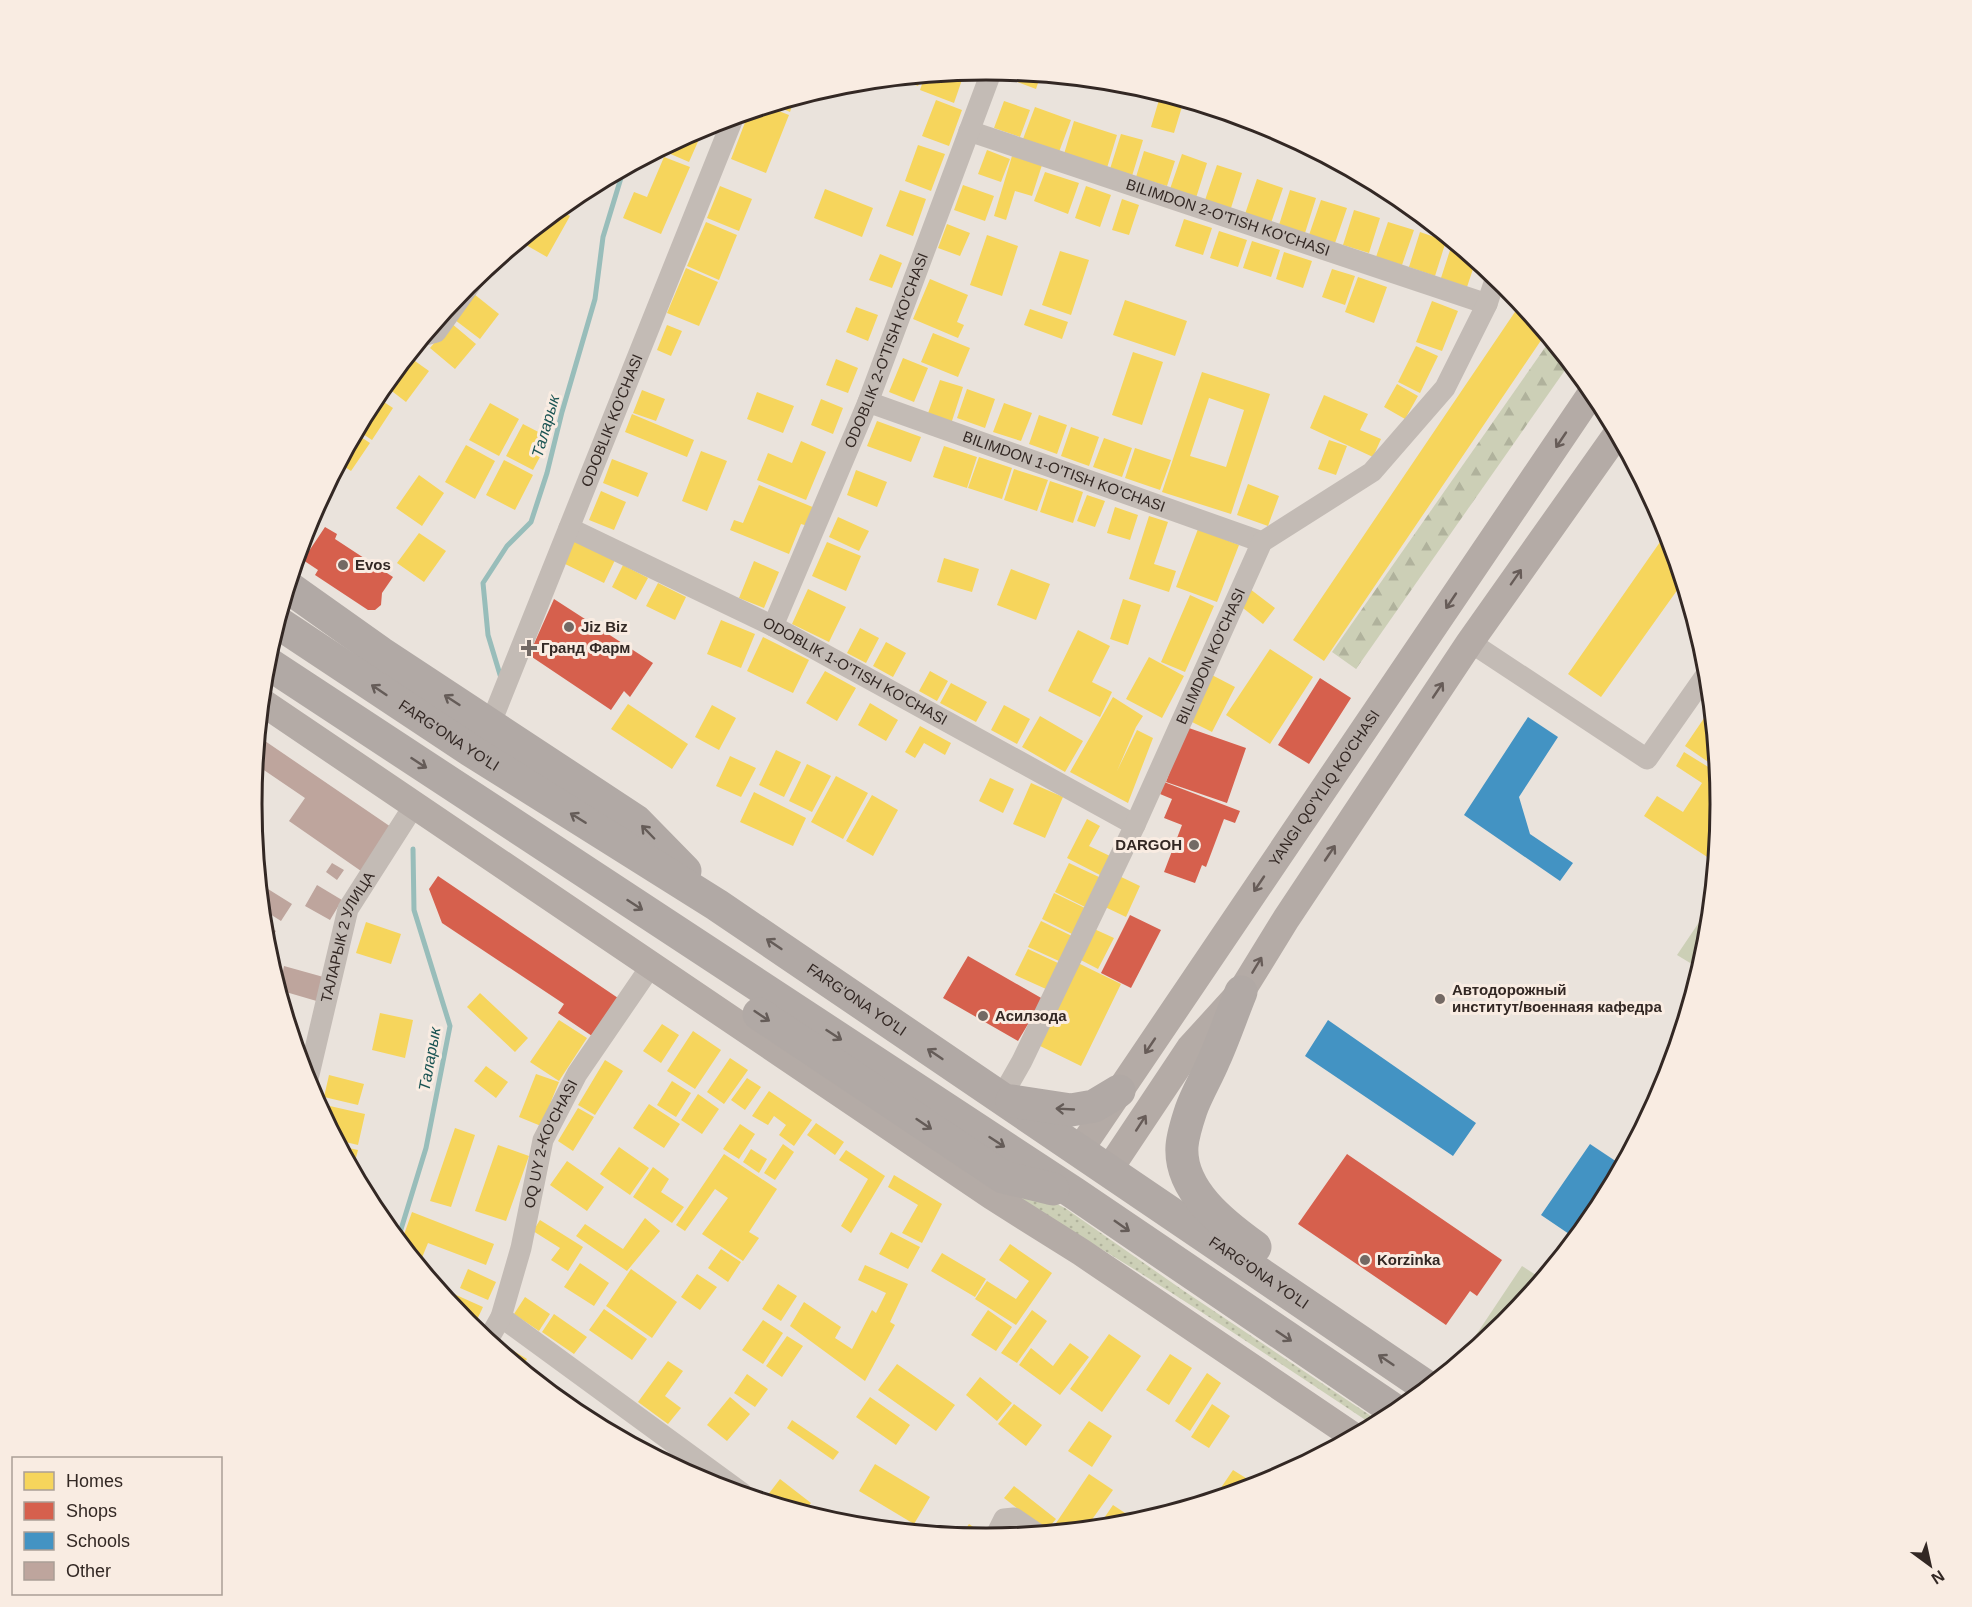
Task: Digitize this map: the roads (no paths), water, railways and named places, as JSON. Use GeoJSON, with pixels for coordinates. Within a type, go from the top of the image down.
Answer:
{"type":"FeatureCollection","features":[{"type":"Feature","properties":{"kind":"main road","name":"YANGI QO'YLIQ KO'CHASI"},"geometry":{"type":"LineString","coordinates":[[1074,1193],[1073,1170],[1079,1151],[1587,400]]}},
{"type":"Feature","properties":{"kind":"main road"},"geometry":{"type":"LineString","coordinates":[[1344,1332],[1288,1281],[1181,1198],[1167,1178],[1163,1160],[1166,1130],[1224,1034],[1241,992],[1280,928],[1470,642],[1612,441]]}},
{"type":"Feature","properties":{"kind":"main road"},"geometry":{"type":"LineString","coordinates":[[294,591],[381,653],[636,821],[717,905]]}},
{"type":"Feature","properties":{"kind":"main road","name":"FARG'ONA YO'LI"},"geometry":{"type":"LineString","coordinates":[[284,627],[470,750],[717,905],[1420,1383]]}},
{"type":"Feature","properties":{"kind":"main road"},"geometry":{"type":"LineString","coordinates":[[275,668],[481,804],[609,913],[1003,1177],[1074,1193],[1387,1405]]}},
{"type":"Feature","properties":{"kind":"main road"},"geometry":{"type":"LineString","coordinates":[[268,706],[651,966],[1347,1432]]}},
{"type":"Feature","properties":{"kind":"main road"},"geometry":{"type":"LineString","coordinates":[[1074,1193],[1108,1171],[1190,1048],[1241,992]]}},
{"type":"Feature","properties":{"kind":"main road"},"geometry":{"type":"LineString","coordinates":[[1001,1098],[1071,1110],[1094,1106],[1119,1091]]}},
{"type":"Feature","properties":{"kind":"street","name":"ODOBLIK 2-O'TISH KO'CHASI"},"geometry":{"type":"LineString","coordinates":[[773,626],[868,402],[988,80]]}},
{"type":"Feature","properties":{"kind":"street","name":"ODOBLIK KO'CHASI"},"geometry":{"type":"LineString","coordinates":[[490,725],[730,127]]}},
{"type":"Feature","properties":{"kind":"street","name":"BILIMDON 2-O'TISH KO'CHASI"},"geometry":{"type":"LineString","coordinates":[[969,131],[1487,304]]}},
{"type":"Feature","properties":{"kind":"street"},"geometry":{"type":"LineString","coordinates":[[1262,542],[1372,472],[1445,388],[1487,304],[1493,287]]}},
{"type":"Feature","properties":{"kind":"street","name":"BILIMDON 1-O'TISH KO'CHASI"},"geometry":{"type":"LineString","coordinates":[[868,402],[1262,542]]}},
{"type":"Feature","properties":{"kind":"street","name":"ODOBLIK 1-O'TISH KO'CHASI"},"geometry":{"type":"LineString","coordinates":[[570,528],[773,626],[1135,825]]}},
{"type":"Feature","properties":{"kind":"street","name":"BILIMDON KO'CHASI"},"geometry":{"type":"LineString","coordinates":[[1001,1098],[1022,1061],[1135,825],[1262,542]]}},
{"type":"Feature","properties":{"kind":"street"},"geometry":{"type":"LineString","coordinates":[[1470,642],[1647,759],[1700,684]]}},
{"type":"Feature","properties":{"kind":"street","name":"ТАЛАРЫК 2 УЛИЦА"},"geometry":{"type":"LineString","coordinates":[[311,1065],[348,909],[415,804]]}},
{"type":"Feature","properties":{"kind":"street","name":"OQ UY 2-KO'CHASI"},"geometry":{"type":"LineString","coordinates":[[492,1332],[501,1317],[521,1248],[543,1140],[577,1074],[651,966]]}},
{"type":"Feature","properties":{"kind":"street"},"geometry":{"type":"LineString","coordinates":[[501,1317],[718,1475]]}},
{"type":"Feature","properties":{"kind":"street"},"geometry":{"type":"LineString","coordinates":[[1000,1527],[1004,1519],[1014,1518],[1026,1526]]}},
{"type":"Feature","properties":{"kind":"waterway","name":"Таларык"},"geometry":{"type":"LineString","coordinates":[[501,678],[488,635],[483,583],[507,546],[531,522],[547,473],[595,299],[603,237],[621,178]]}},
{"type":"Feature","properties":{"kind":"waterway","name":"Таларык"},"geometry":{"type":"LineString","coordinates":[[401,1229],[426,1148],[450,1026],[414,910],[413,849]]}},
{"type":"Feature","properties":{"kind":"place","name":"Evos"},"geometry":{"type":"Point","coordinates":[343,565]}},
{"type":"Feature","properties":{"kind":"place","name":"Jiz Biz"},"geometry":{"type":"Point","coordinates":[569,627]}},
{"type":"Feature","properties":{"kind":"place","name":"Гранд Фарм"},"geometry":{"type":"Point","coordinates":[529,648]}},
{"type":"Feature","properties":{"kind":"place","name":"DARGOH"},"geometry":{"type":"Point","coordinates":[1194,845]}},
{"type":"Feature","properties":{"kind":"place","name":"Автодорожный институт/военнаяя кафедра"},"geometry":{"type":"Point","coordinates":[1440,999]}},
{"type":"Feature","properties":{"kind":"place","name":"Асилзода"},"geometry":{"type":"Point","coordinates":[983,1016]}},
{"type":"Feature","properties":{"kind":"place","name":"Korzinka"},"geometry":{"type":"Point","coordinates":[1365,1260]}}]}
